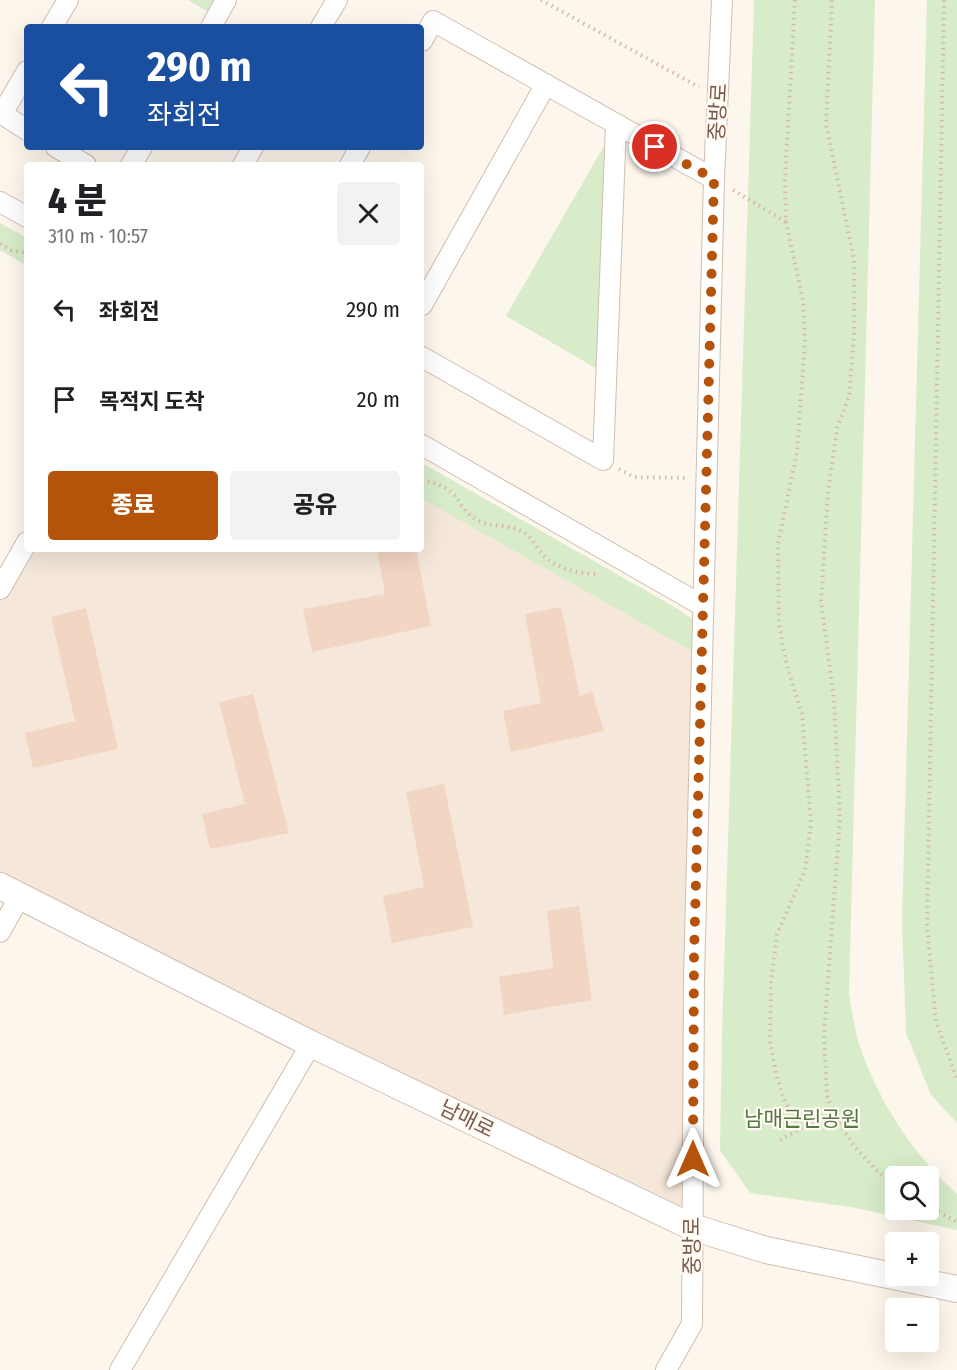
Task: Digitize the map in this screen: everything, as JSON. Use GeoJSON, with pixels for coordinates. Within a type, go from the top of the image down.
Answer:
{"type":"FeatureCollection","features":[{"type":"Feature","properties":{"kind":"street"},"geometry":{"type":"LineString","coordinates":[[54,24],[68,0]]}},
{"type":"Feature","properties":{"kind":"street"},"geometry":{"type":"LineString","coordinates":[[213,24],[226,0]]}},
{"type":"Feature","properties":{"kind":"street"},"geometry":{"type":"LineString","coordinates":[[323,24],[337,0]]}},
{"type":"Feature","properties":{"kind":"street","name":"중방로"},"geometry":{"type":"LineString","coordinates":[[666,1370],[692,1324],[694,968],[714,179],[722,0]]}},
{"type":"Feature","properties":{"kind":"street"},"geometry":{"type":"LineString","coordinates":[[424,37],[433,21],[714,179]]}},
{"type":"Feature","properties":{"kind":"street"},"geometry":{"type":"LineString","coordinates":[[24,76],[2,114],[24,127]]}},
{"type":"Feature","properties":{"kind":"street"},"geometry":{"type":"LineString","coordinates":[[424,301],[546,84]]}},
{"type":"Feature","properties":{"kind":"street"},"geometry":{"type":"LineString","coordinates":[[424,358],[603,460],[616,125]]}},
{"type":"Feature","properties":{"kind":"street"},"geometry":{"type":"LineString","coordinates":[[57,154],[78,162]]}},
{"type":"Feature","properties":{"kind":"street"},"geometry":{"type":"LineString","coordinates":[[0,202],[24,214]]}},
{"type":"Feature","properties":{"kind":"street"},"geometry":{"type":"LineString","coordinates":[[424,446],[703,606]]}},
{"type":"Feature","properties":{"kind":"street"},"geometry":{"type":"LineString","coordinates":[[0,590],[24,547]]}},
{"type":"Feature","properties":{"kind":"street"},"geometry":{"type":"LineString","coordinates":[[0,932],[10,891]]}},
{"type":"Feature","properties":{"kind":"street","name":"남매로"},"geometry":{"type":"LineString","coordinates":[[10,891],[310,1044],[692,1227],[766,1250],[957,1289]]}},
{"type":"Feature","properties":{"kind":"street"},"geometry":{"type":"LineString","coordinates":[[120,1370],[310,1044]]}},
{"type":"Feature","properties":{"kind":"path"},"geometry":{"type":"LineString","coordinates":[[541,0],[718,98]]}},
{"type":"Feature","properties":{"kind":"path"},"geometry":{"type":"LineString","coordinates":[[795,0],[785,179],[786,222],[803,301],[805,340],[797,452],[778,544],[779,625],[787,666],[802,714],[811,823],[805,870],[777,934],[771,982],[771,1041],[776,1074],[784,1102],[801,1127]]}},
{"type":"Feature","properties":{"kind":"path"},"geometry":{"type":"LineString","coordinates":[[832,0],[826,124],[854,259],[854,334],[849,397],[837,428],[828,492],[821,601],[834,700],[840,818],[824,1034],[827,1096],[834,1117],[854,1146],[885,1177]]}},
{"type":"Feature","properties":{"kind":"path"},"geometry":{"type":"LineString","coordinates":[[944,0],[927,927],[936,1022],[957,1079]]}},
{"type":"Feature","properties":{"kind":"path"},"geometry":{"type":"LineString","coordinates":[[714,179],[786,222]]}},
{"type":"Feature","properties":{"kind":"path"},"geometry":{"type":"LineString","coordinates":[[0,244],[11,250],[24,252]]}},
{"type":"Feature","properties":{"kind":"path"},"geometry":{"type":"LineString","coordinates":[[603,460],[634,477],[706,478]]}},
{"type":"Feature","properties":{"kind":"path"},"geometry":{"type":"LineString","coordinates":[[424,480],[439,484],[453,493],[468,514],[480,523],[495,527],[515,528],[524,532],[540,552],[556,565],[565,569],[598,574]]}},
{"type":"Feature","properties":{"kind":"path"},"geometry":{"type":"LineString","coordinates":[[780,1140],[832,1111]]}},
{"type":"Feature","properties":{"kind":"path"},"geometry":{"type":"LineString","coordinates":[[939,1212],[957,1221]]}},
{"type":"Feature","properties":{"kind":"shaded area"},"geometry":{"type":"Polygon","coordinates":[[[424,500],[702,657],[692,1227],[0,885],[0,594],[25,552],[424,552],[424,500]]]}},
{"type":"Feature","properties":{"kind":"green space"},"geometry":{"type":"Polygon","coordinates":[[[188,0],[226,0],[217,17],[188,0]]]}},
{"type":"Feature","properties":{"kind":"green space","name":"남매근린공원"},"geometry":{"type":"Polygon","coordinates":[[[754,0],[875,0],[849,994],[859,1044],[876,1086],[898,1125],[929,1166],[885,1166],[885,1214],[851,1207],[750,1193],[720,1150],[754,0]]]}},
{"type":"Feature","properties":{"kind":"green space"},"geometry":{"type":"Polygon","coordinates":[[[927,0],[957,0],[957,1123],[931,1095],[906,1033],[902,921],[927,0]]]}},
{"type":"Feature","properties":{"kind":"green space"},"geometry":{"type":"Polygon","coordinates":[[[616,125],[606,374],[506,316],[616,125]]]}},
{"type":"Feature","properties":{"kind":"green space"},"geometry":{"type":"Polygon","coordinates":[[[0,223],[24,236],[24,264],[0,250],[0,223]]]}},
{"type":"Feature","properties":{"kind":"green space"},"geometry":{"type":"Polygon","coordinates":[[[424,464],[678,609],[702,626],[702,657],[424,500],[424,464]]]}},
{"type":"Feature","properties":{"kind":"green space","name":"남매근린공원"},"geometry":{"type":"Polygon","coordinates":[[[939,1177],[957,1194],[957,1230],[911,1220],[939,1220],[939,1177]]]}},
{"type":"Feature","properties":{"kind":"building"},"geometry":{"type":"Polygon","coordinates":[[[378,552],[417,552],[431,626],[312,652],[303,609],[385,594],[378,552]]]}},
{"type":"Feature","properties":{"kind":"building"},"geometry":{"type":"Polygon","coordinates":[[[561,607],[580,696],[592,691],[604,731],[511,752],[503,711],[541,703],[525,614],[561,607]]]}},
{"type":"Feature","properties":{"kind":"building"},"geometry":{"type":"Polygon","coordinates":[[[86,608],[118,749],[33,768],[25,733],[75,721],[51,617],[86,608]]]}},
{"type":"Feature","properties":{"kind":"building"},"geometry":{"type":"Polygon","coordinates":[[[253,694],[289,833],[210,849],[202,814],[245,804],[219,702],[253,694]]]}},
{"type":"Feature","properties":{"kind":"building"},"geometry":{"type":"Polygon","coordinates":[[[444,784],[473,927],[392,943],[383,896],[424,887],[406,792],[444,784]]]}},
{"type":"Feature","properties":{"kind":"building"},"geometry":{"type":"Polygon","coordinates":[[[579,906],[592,1000],[504,1015],[499,977],[553,968],[547,911],[579,906]]]}},
{"type":"Feature","properties":{"kind":"route"},"geometry":{"type":"LineString","coordinates":[[655,147],[714,179],[694,957],[693,1159]]}}]}
